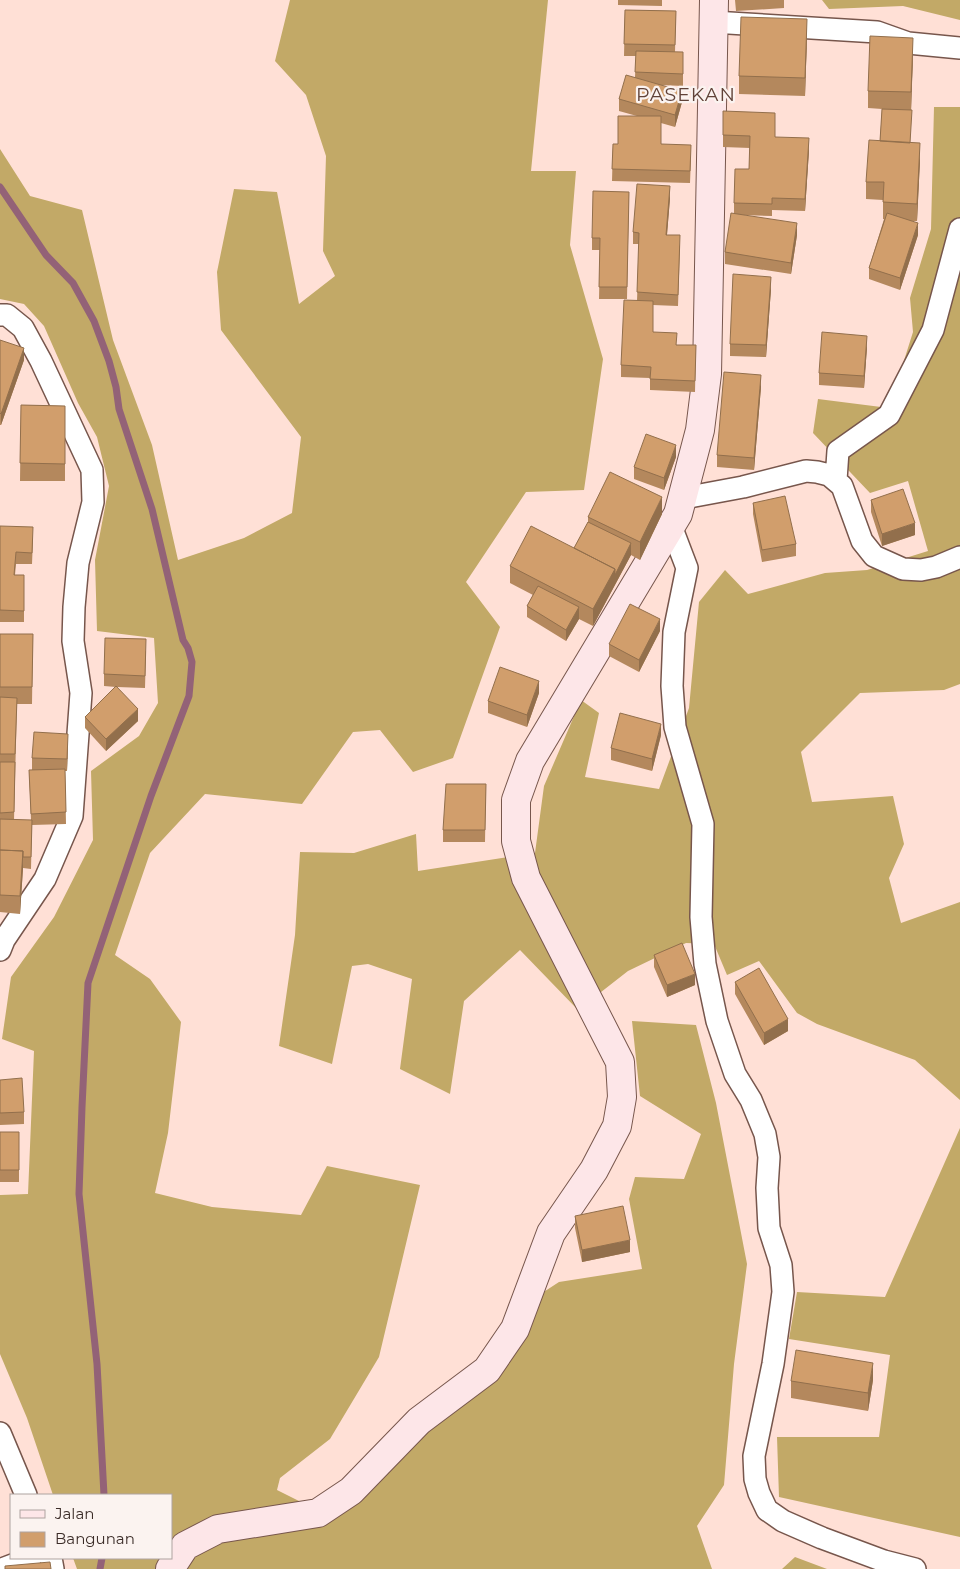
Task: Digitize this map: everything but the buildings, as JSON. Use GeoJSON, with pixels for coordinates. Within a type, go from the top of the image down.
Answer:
{"type":"FeatureCollection","features":[{"type":"Feature","properties":{"kind":"street"},"geometry":{"type":"LineString","coordinates":[[170,1569],[185,1546],[218,1529],[318,1513],[351,1491],[419,1421],[487,1370],[515,1329],[551,1232],[594,1170],[617,1126],[622,1097],[620,1062],[526,878],[516,841],[516,800],[530,761],[671,526],[684,498],[700,430],[707,374],[714,11],[877,32],[908,43],[960,48]]}},
{"type":"Feature","properties":{"kind":"street"},"geometry":{"type":"LineString","coordinates":[[836,480],[838,451],[889,416],[933,330],[960,229]]}},
{"type":"Feature","properties":{"kind":"street"},"geometry":{"type":"LineString","coordinates":[[0,315],[7,315],[23,328],[41,361],[92,470],[93,502],[78,563],[74,606],[73,641],[81,692],[72,816],[45,879],[4,940],[0,950]]}},
{"type":"Feature","properties":{"kind":"street"},"geometry":{"type":"LineString","coordinates":[[684,498],[742,487],[806,471],[829,475],[842,486],[862,541],[874,556],[903,569],[921,570],[960,557]]}},
{"type":"Feature","properties":{"kind":"street"},"geometry":{"type":"LineString","coordinates":[[671,526],[687,568],[674,632],[672,686],[675,727],[703,824],[701,917],[705,964],[717,1021],[735,1074],[751,1100],[765,1134],[769,1158],[767,1188],[769,1228],[781,1265],[783,1292],[773,1364],[754,1456],[757,1486],[767,1510],[782,1521],[884,1561],[915,1569]]}},
{"type":"Feature","properties":{"kind":"street"},"geometry":{"type":"LineString","coordinates":[[0,1433],[26,1494]]}},
{"type":"Feature","properties":{"kind":"street"},"geometry":{"type":"LineString","coordinates":[[2,1569],[28,1559]]}},
{"type":"Feature","properties":{"kind":"shaded area"},"geometry":{"type":"Polygon","coordinates":[[[290,0],[548,0],[531,171],[576,171],[570,245],[603,359],[584,490],[526,492],[466,582],[500,627],[453,758],[413,772],[380,730],[353,732],[302,804],[205,794],[150,853],[115,955],[150,979],[181,1022],[168,1133],[155,1193],[212,1207],[301,1215],[327,1166],[420,1185],[379,1357],[330,1439],[280,1478],[277,1490],[307,1505],[422,1433],[536,1297],[559,1282],[642,1269],[629,1199],[635,1177],[684,1179],[701,1134],[640,1096],[632,1021],[696,1025],[716,1103],[747,1264],[734,1364],[724,1485],[697,1526],[712,1569],[77,1569],[73,1559],[172,1559],[172,1494],[53,1494],[27,1418],[0,1354],[0,1195],[28,1194],[34,1051],[2,1039],[11,977],[54,917],[93,840],[91,771],[139,736],[158,703],[154,638],[97,631],[95,560],[109,486],[97,437],[78,403],[44,326],[24,304],[0,299],[0,149],[30,196],[82,210],[113,340],[152,445],[178,560],[244,538],[292,513],[301,437],[221,330],[217,272],[234,189],[277,192],[299,304],[335,276],[323,251],[326,156],[306,95],[275,61],[290,0]]]}},
{"type":"Feature","properties":{"kind":"shaded area"},"geometry":{"type":"Polygon","coordinates":[[[822,0],[960,0],[960,20],[903,6],[829,9],[822,0]]]}},
{"type":"Feature","properties":{"kind":"shaded area"},"geometry":{"type":"Polygon","coordinates":[[[934,107],[960,107],[960,684],[944,690],[860,693],[801,752],[812,802],[893,796],[904,844],[889,878],[901,923],[960,902],[960,1100],[915,1060],[817,1024],[797,1013],[759,961],[727,975],[714,944],[686,943],[628,971],[578,1010],[520,950],[464,1001],[450,1094],[400,1069],[412,979],[368,964],[352,966],[332,1064],[279,1046],[295,935],[300,852],[354,853],[416,834],[418,871],[535,853],[544,786],[581,700],[599,713],[585,777],[659,789],[689,708],[699,602],[725,570],[748,594],[825,573],[867,570],[928,551],[908,481],[870,493],[813,433],[818,399],[889,408],[913,332],[910,298],[931,229],[934,107]]]}},
{"type":"Feature","properties":{"kind":"shaded area"},"geometry":{"type":"Polygon","coordinates":[[[960,1128],[960,1537],[779,1497],[777,1437],[879,1437],[890,1355],[789,1339],[797,1292],[885,1297],[960,1128]]]}},
{"type":"Feature","properties":{"kind":"shaded area"},"geometry":{"type":"Polygon","coordinates":[[[795,1557],[827,1569],[782,1569],[795,1557]]]}},
{"type":"Feature","properties":{"kind":"waterway"},"geometry":{"type":"LineString","coordinates":[[0,187],[46,255],[73,283],[94,321],[109,361],[116,387],[119,409],[152,509],[183,640],[188,648],[192,662],[189,696],[151,796],[88,983],[79,1194],[97,1364],[104,1494]]}},
{"type":"Feature","properties":{"kind":"waterway"},"geometry":{"type":"LineString","coordinates":[[100,1569],[102,1559]]}},
{"type":"Feature","properties":{"kind":"district","name":"PASEKAN"},"geometry":{"type":"Point","coordinates":[686,94]}}]}
